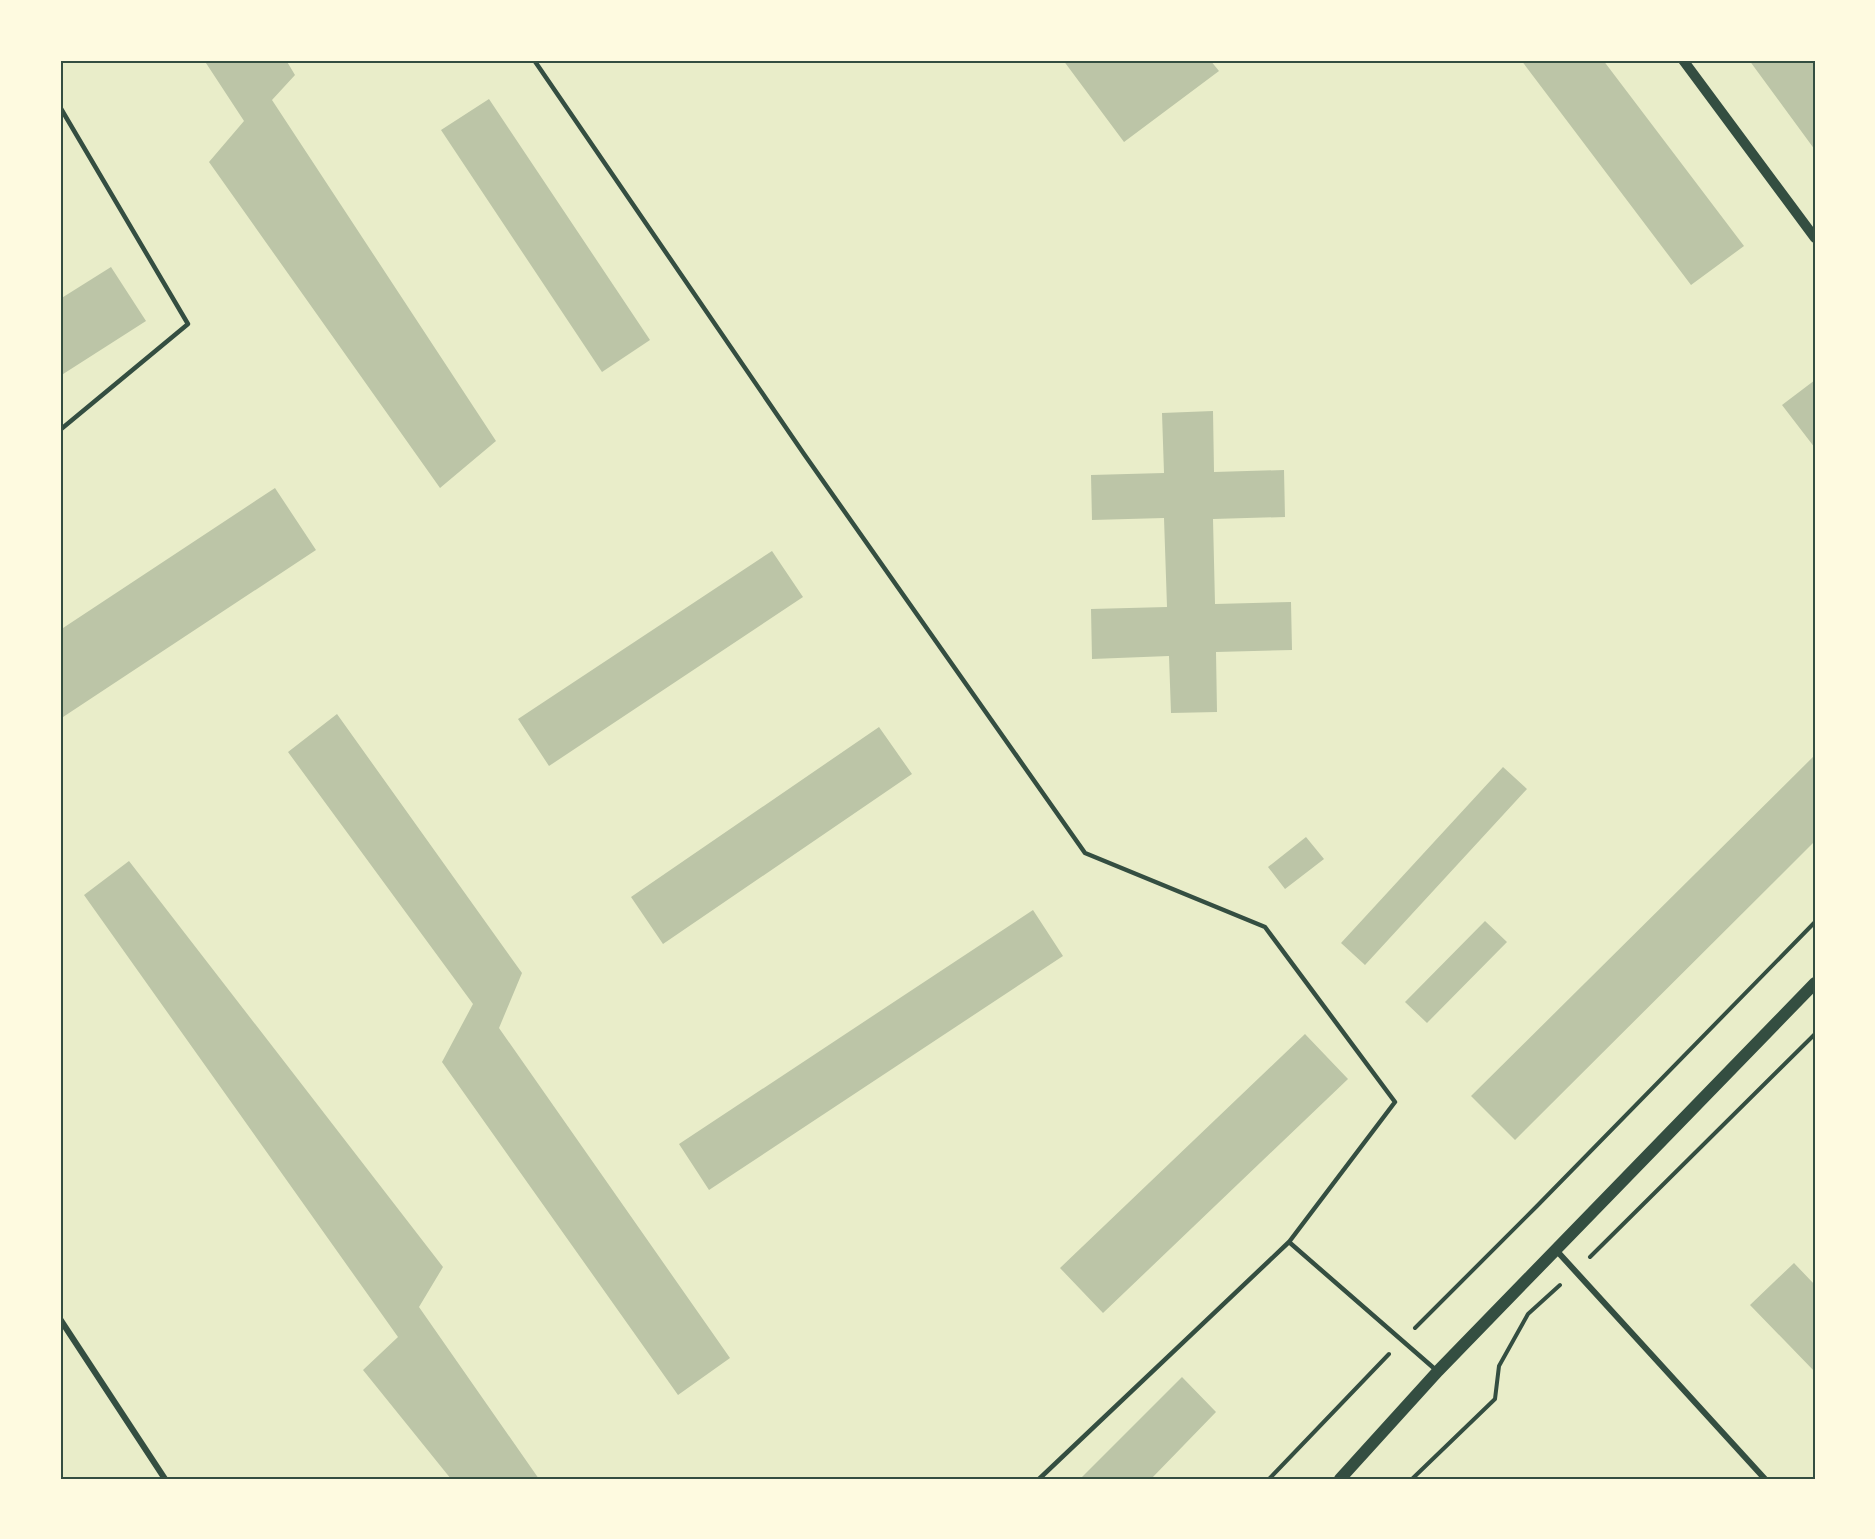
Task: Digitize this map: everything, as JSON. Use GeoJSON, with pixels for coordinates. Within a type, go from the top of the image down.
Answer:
{"type":"FeatureCollection","features":[{"type":"Feature","properties":{"kind":"main road"},"geometry":{"type":"LineString","coordinates":[[1340,1479],[1437,1371],[1815,982]]}},
{"type":"Feature","properties":{"kind":"street"},"geometry":{"type":"LineString","coordinates":[[1683,60],[1815,238]]}},
{"type":"Feature","properties":{"kind":"street"},"geometry":{"type":"LineString","coordinates":[[1555,1249],[1765,1479]]}},
{"type":"Feature","properties":{"kind":"street"},"geometry":{"type":"LineString","coordinates":[[60,1319],[165,1479]]}},
{"type":"Feature","properties":{"kind":"lane"},"geometry":{"type":"LineString","coordinates":[[534,60],[804,454],[1086,853],[1265,927],[1395,1102],[1289,1242],[1039,1479]]}},
{"type":"Feature","properties":{"kind":"lane"},"geometry":{"type":"LineString","coordinates":[[60,107],[188,324],[60,430]]}},
{"type":"Feature","properties":{"kind":"lane"},"geometry":{"type":"LineString","coordinates":[[1289,1242],[1437,1371]]}},
{"type":"Feature","properties":{"kind":"path"},"geometry":{"type":"LineString","coordinates":[[1269,1479],[1815,921]]}},
{"type":"Feature","properties":{"kind":"path"},"geometry":{"type":"LineString","coordinates":[[1412,1479],[1495,1399],[1499,1366],[1528,1314],[1575,1271],[1815,1034]]}},
{"type":"Feature","properties":{"kind":"building"},"geometry":{"type":"Polygon","coordinates":[[[204,60],[286,60],[295,75],[272,100],[496,441],[440,488],[209,162],[244,121],[204,60]]]}},
{"type":"Feature","properties":{"kind":"building"},"geometry":{"type":"Polygon","coordinates":[[[1063,60],[1210,60],[1219,71],[1124,142],[1063,60]]]}},
{"type":"Feature","properties":{"kind":"building"},"geometry":{"type":"Polygon","coordinates":[[[1521,60],[1603,60],[1744,246],[1691,285],[1521,60]]]}},
{"type":"Feature","properties":{"kind":"building"},"geometry":{"type":"Polygon","coordinates":[[[1749,60],[1815,60],[1815,150],[1749,60]]]}},
{"type":"Feature","properties":{"kind":"building"},"geometry":{"type":"Polygon","coordinates":[[[489,99],[650,340],[602,372],[441,130],[489,99]]]}},
{"type":"Feature","properties":{"kind":"building"},"geometry":{"type":"Polygon","coordinates":[[[111,267],[146,321],[60,376],[60,299],[111,267]]]}},
{"type":"Feature","properties":{"kind":"building"},"geometry":{"type":"Polygon","coordinates":[[[1815,380],[1815,448],[1782,405],[1815,380]]]}},
{"type":"Feature","properties":{"kind":"building"},"geometry":{"type":"Polygon","coordinates":[[[1213,411],[1214,472],[1284,470],[1285,517],[1213,519],[1215,604],[1291,602],[1292,650],[1216,652],[1217,712],[1171,713],[1169,656],[1092,659],[1091,609],[1167,607],[1164,518],[1092,520],[1091,475],[1164,473],[1162,413],[1213,411]]]}},
{"type":"Feature","properties":{"kind":"building"},"geometry":{"type":"Polygon","coordinates":[[[275,488],[316,550],[60,719],[60,630],[275,488]]]}},
{"type":"Feature","properties":{"kind":"building"},"geometry":{"type":"Polygon","coordinates":[[[772,551],[803,597],[549,766],[518,719],[772,551]]]}},
{"type":"Feature","properties":{"kind":"building"},"geometry":{"type":"Polygon","coordinates":[[[337,714],[522,973],[499,1028],[730,1358],[678,1395],[442,1062],[473,1004],[288,752],[337,714]]]}},
{"type":"Feature","properties":{"kind":"building"},"geometry":{"type":"Polygon","coordinates":[[[879,727],[912,774],[663,944],[631,897],[879,727]]]}},
{"type":"Feature","properties":{"kind":"building"},"geometry":{"type":"Polygon","coordinates":[[[1815,755],[1815,841],[1515,1140],[1471,1096],[1815,755]]]}},
{"type":"Feature","properties":{"kind":"building"},"geometry":{"type":"Polygon","coordinates":[[[1503,767],[1527,789],[1365,965],[1341,943],[1503,767]]]}},
{"type":"Feature","properties":{"kind":"building"},"geometry":{"type":"Polygon","coordinates":[[[1306,837],[1324,859],[1285,889],[1268,867],[1306,837]]]}},
{"type":"Feature","properties":{"kind":"building"},"geometry":{"type":"Polygon","coordinates":[[[129,861],[443,1267],[419,1307],[539,1479],[451,1479],[363,1370],[398,1337],[84,895],[129,861]]]}},
{"type":"Feature","properties":{"kind":"building"},"geometry":{"type":"Polygon","coordinates":[[[1033,910],[1063,956],[709,1190],[679,1144],[1033,910]]]}},
{"type":"Feature","properties":{"kind":"building"},"geometry":{"type":"Polygon","coordinates":[[[1485,921],[1507,942],[1427,1023],[1405,1002],[1485,921]]]}},
{"type":"Feature","properties":{"kind":"building"},"geometry":{"type":"Polygon","coordinates":[[[1305,1034],[1348,1079],[1103,1313],[1060,1268],[1305,1034]]]}},
{"type":"Feature","properties":{"kind":"building"},"geometry":{"type":"Polygon","coordinates":[[[1794,1263],[1815,1285],[1815,1372],[1750,1305],[1794,1263]]]}},
{"type":"Feature","properties":{"kind":"building"},"geometry":{"type":"Polygon","coordinates":[[[1182,1377],[1216,1412],[1151,1479],[1080,1479],[1182,1377]]]}}]}
